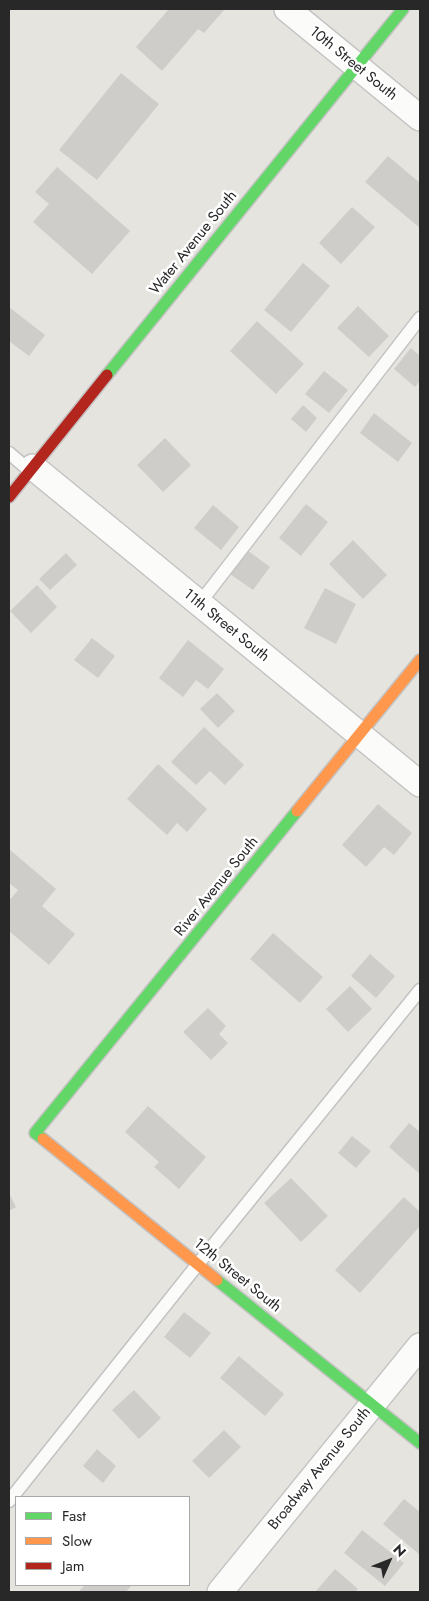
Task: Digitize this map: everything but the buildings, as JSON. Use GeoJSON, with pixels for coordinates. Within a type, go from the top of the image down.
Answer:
{"type":"FeatureCollection","features":[{"type":"Feature","properties":{"kind":"street","name":"10th Street South"},"geometry":{"type":"LineString","coordinates":[[287,9],[420,118]]}},
{"type":"Feature","properties":{"kind":"street","name":"Water Avenue South"},"geometry":{"type":"LineString","coordinates":[[9,497],[403,9]]}},
{"type":"Feature","properties":{"kind":"street","name":"11th Street South"},"geometry":{"type":"LineString","coordinates":[[31,469],[420,784]]}},
{"type":"Feature","properties":{"kind":"street","name":"River Avenue South"},"geometry":{"type":"LineString","coordinates":[[35,1133],[420,660]]}},
{"type":"Feature","properties":{"kind":"street","name":"12th Street South"},"geometry":{"type":"LineString","coordinates":[[35,1133],[420,1443]]}},
{"type":"Feature","properties":{"kind":"street","name":"Broadway Avenue South"},"geometry":{"type":"LineString","coordinates":[[220,1592],[420,1346]]}},
{"type":"Feature","properties":{"kind":"lane"},"geometry":{"type":"LineString","coordinates":[[200,604],[420,318]]}},
{"type":"Feature","properties":{"kind":"lane"},"geometry":{"type":"LineString","coordinates":[[9,452],[31,469]]}},
{"type":"Feature","properties":{"kind":"lane"},"geometry":{"type":"LineString","coordinates":[[9,1501],[420,990]]}},
{"type":"Feature","properties":{"kind":"traffic: fast"},"geometry":{"type":"LineString","coordinates":[[107,375],[403,9]]}},
{"type":"Feature","properties":{"kind":"traffic: fast"},"geometry":{"type":"LineString","coordinates":[[43,1139],[35,1133],[297,811]]}},
{"type":"Feature","properties":{"kind":"traffic: fast"},"geometry":{"type":"LineString","coordinates":[[217,1280],[420,1443]]}},
{"type":"Feature","properties":{"kind":"traffic: slow"},"geometry":{"type":"LineString","coordinates":[[297,811],[420,660]]}},
{"type":"Feature","properties":{"kind":"traffic: slow"},"geometry":{"type":"LineString","coordinates":[[43,1139],[217,1280]]}},
{"type":"Feature","properties":{"kind":"traffic: jam"},"geometry":{"type":"LineString","coordinates":[[9,497],[107,375]]}}]}
